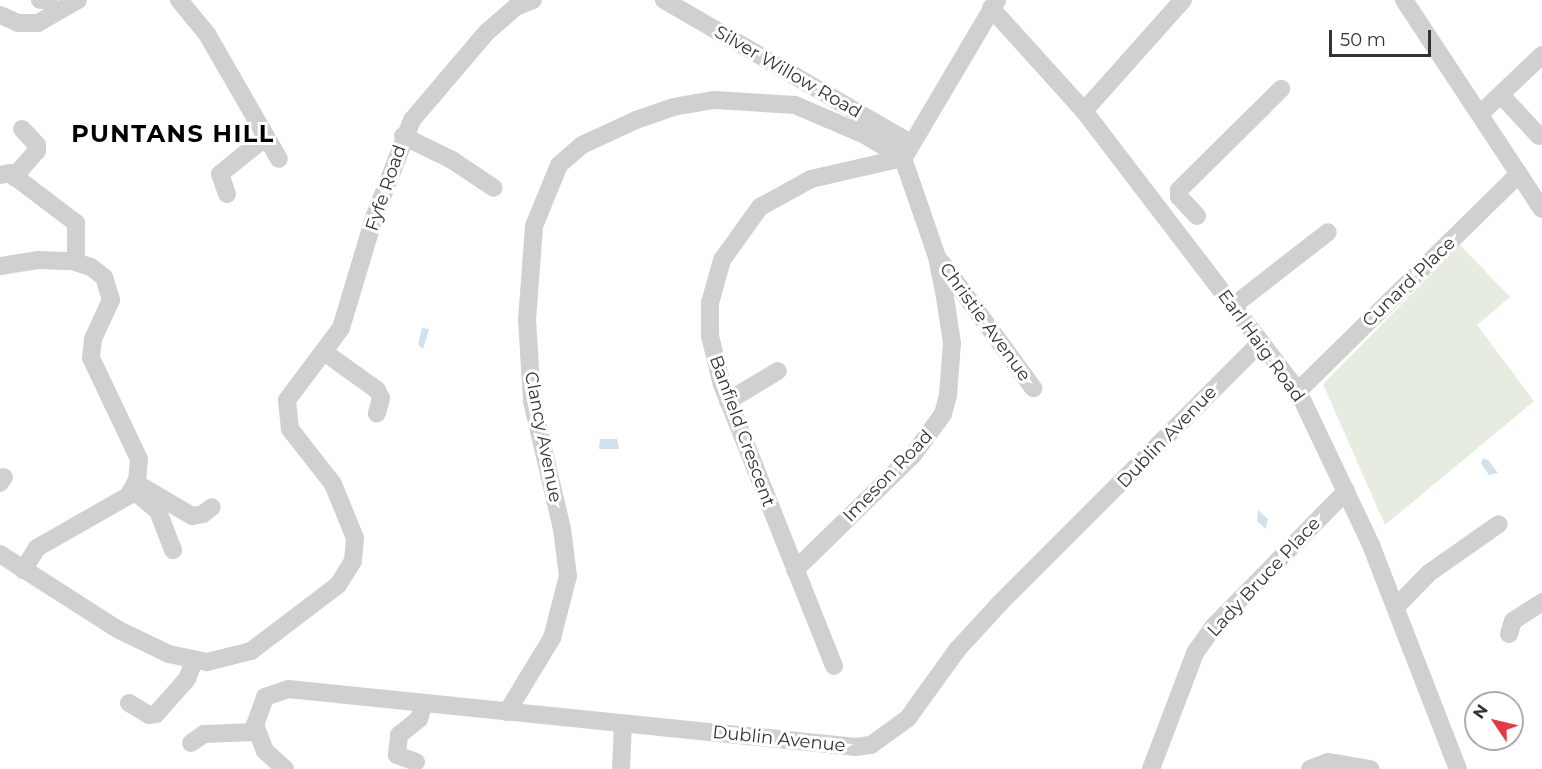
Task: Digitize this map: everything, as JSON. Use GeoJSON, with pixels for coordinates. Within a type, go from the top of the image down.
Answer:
{"type":"FeatureCollection","features":[{"type":"Feature","properties":{"kind":"street"},"geometry":{"type":"LineString","coordinates":[[40,0],[49,0]]}},
{"type":"Feature","properties":{"kind":"street"},"geometry":{"type":"LineString","coordinates":[[0,15],[18,22],[38,23],[78,0]]}},
{"type":"Feature","properties":{"kind":"street"},"geometry":{"type":"LineString","coordinates":[[179,0],[207,34],[279,159]]}},
{"type":"Feature","properties":{"kind":"street","name":"Fyfe Road"},"geometry":{"type":"LineString","coordinates":[[194,661],[222,661],[251,651],[338,585],[355,551],[350,522],[333,484],[290,429],[285,408],[292,391],[324,352],[346,315],[374,218],[404,136],[426,100],[487,32],[516,7],[533,0]]}},
{"type":"Feature","properties":{"kind":"street","name":"Silver Willow Road"},"geometry":{"type":"LineString","coordinates":[[664,0],[907,150]]}},
{"type":"Feature","properties":{"kind":"street"},"geometry":{"type":"LineString","coordinates":[[1084,111],[1183,0]]}},
{"type":"Feature","properties":{"kind":"street"},"geometry":{"type":"LineString","coordinates":[[1404,0],[1542,208]]}},
{"type":"Feature","properties":{"kind":"street"},"geometry":{"type":"LineString","coordinates":[[907,150],[994,4]]}},
{"type":"Feature","properties":{"kind":"street","name":"Earl Haig Road"},"geometry":{"type":"LineString","coordinates":[[994,4],[1084,111],[1298,391],[1346,491],[1396,607],[1458,769]]}},
{"type":"Feature","properties":{"kind":"street"},"geometry":{"type":"LineString","coordinates":[[1480,114],[1542,55]]}},
{"type":"Feature","properties":{"kind":"street"},"geometry":{"type":"LineString","coordinates":[[1169,223],[1191,210],[1178,194],[1184,181],[1281,89]]}},
{"type":"Feature","properties":{"kind":"street"},"geometry":{"type":"LineString","coordinates":[[1501,95],[1539,136]]}},
{"type":"Feature","properties":{"kind":"street","name":"Clancy Avenue"},"geometry":{"type":"LineString","coordinates":[[507,712],[552,638],[568,576],[562,529],[532,401],[526,320],[534,226],[559,165],[582,145],[636,120],[673,107],[714,100],[795,105],[907,150]]}},
{"type":"Feature","properties":{"kind":"street"},"geometry":{"type":"LineString","coordinates":[[22,129],[37,145],[37,151],[7,176],[76,224],[76,262]]}},
{"type":"Feature","properties":{"kind":"street"},"geometry":{"type":"LineString","coordinates":[[404,136],[452,160],[494,188]]}},
{"type":"Feature","properties":{"kind":"street"},"geometry":{"type":"LineString","coordinates":[[227,194],[220,182],[220,173],[266,137]]}},
{"type":"Feature","properties":{"kind":"street","name":"Imeson Road"},"geometry":{"type":"LineString","coordinates":[[795,570],[913,455],[943,414],[952,374],[952,344],[938,257],[907,150]]}},
{"type":"Feature","properties":{"kind":"street","name":"Banfield Crescent"},"geometry":{"type":"LineString","coordinates":[[834,666],[728,401],[713,352],[708,314],[722,260],[734,238],[760,207],[781,193],[811,179],[907,150]]}},
{"type":"Feature","properties":{"kind":"street","name":"Cunard Place"},"geometry":{"type":"LineString","coordinates":[[1298,391],[1519,174]]}},
{"type":"Feature","properties":{"kind":"street"},"geometry":{"type":"LineString","coordinates":[[1233,306],[1328,232]]}},
{"type":"Feature","properties":{"kind":"street","name":"Christie Avenue"},"geometry":{"type":"LineString","coordinates":[[938,257],[1033,388]]}},
{"type":"Feature","properties":{"kind":"street"},"geometry":{"type":"LineString","coordinates":[[0,266],[38,260],[76,262],[98,271],[110,288],[110,308],[93,339],[91,358],[136,448],[139,471],[134,487],[121,502],[37,548],[23,570]]}},
{"type":"Feature","properties":{"kind":"street","name":"Dublin Avenue"},"geometry":{"type":"LineString","coordinates":[[256,732],[260,704],[271,692],[288,689],[856,747],[880,740],[908,718],[957,650],[1000,603],[1261,342]]}},
{"type":"Feature","properties":{"kind":"street"},"geometry":{"type":"LineString","coordinates":[[324,352],[378,390],[381,398],[377,413]]}},
{"type":"Feature","properties":{"kind":"street"},"geometry":{"type":"LineString","coordinates":[[728,401],[778,371]]}},
{"type":"Feature","properties":{"kind":"street"},"geometry":{"type":"LineString","coordinates":[[134,487],[192,516],[203,514],[212,507]]}},
{"type":"Feature","properties":{"kind":"street"},"geometry":{"type":"LineString","coordinates":[[134,487],[154,506],[173,550]]}},
{"type":"Feature","properties":{"kind":"street","name":"Lady Bruce Place"},"geometry":{"type":"LineString","coordinates":[[1151,769],[1195,653],[1214,626],[1346,491]]}},
{"type":"Feature","properties":{"kind":"street"},"geometry":{"type":"LineString","coordinates":[[1396,607],[1429,573],[1499,524]]}},
{"type":"Feature","properties":{"kind":"street"},"geometry":{"type":"LineString","coordinates":[[0,554],[111,625],[169,654],[194,661],[187,679],[156,714],[149,715],[129,702]]}},
{"type":"Feature","properties":{"kind":"street"},"geometry":{"type":"LineString","coordinates":[[1509,634],[1513,621],[1542,602]]}},
{"type":"Feature","properties":{"kind":"street"},"geometry":{"type":"LineString","coordinates":[[416,762],[398,756],[399,735],[419,719],[424,703]]}},
{"type":"Feature","properties":{"kind":"street"},"geometry":{"type":"LineString","coordinates":[[621,769],[623,724]]}},
{"type":"Feature","properties":{"kind":"street"},"geometry":{"type":"LineString","coordinates":[[191,743],[204,734],[256,732],[265,751],[285,769]]}},
{"type":"Feature","properties":{"kind":"street"},"geometry":{"type":"LineString","coordinates":[[1310,769],[1328,762],[1370,769]]}},
{"type":"Feature","properties":{"kind":"shaded area"},"geometry":{"type":"Polygon","coordinates":[[[1460,245],[1510,297],[1477,325],[1534,401],[1385,525],[1323,384],[1460,245]]]}},
{"type":"Feature","properties":{"kind":"water"},"geometry":{"type":"Polygon","coordinates":[[[422,328],[429,329],[423,349],[418,344],[422,328]]]}},
{"type":"Feature","properties":{"kind":"water"},"geometry":{"type":"Polygon","coordinates":[[[600,439],[617,439],[619,449],[599,449],[600,439]]]}},
{"type":"Feature","properties":{"kind":"water"},"geometry":{"type":"Polygon","coordinates":[[[1483,458],[1488,460],[1498,473],[1489,475],[1481,463],[1483,458]]]}},
{"type":"Feature","properties":{"kind":"water"},"geometry":{"type":"Polygon","coordinates":[[[1258,510],[1268,519],[1266,529],[1257,521],[1258,510]]]}},
{"type":"Feature","properties":{"kind":"district","name":"PUNTANS HILL"},"geometry":{"type":"Point","coordinates":[173,134]}}]}
